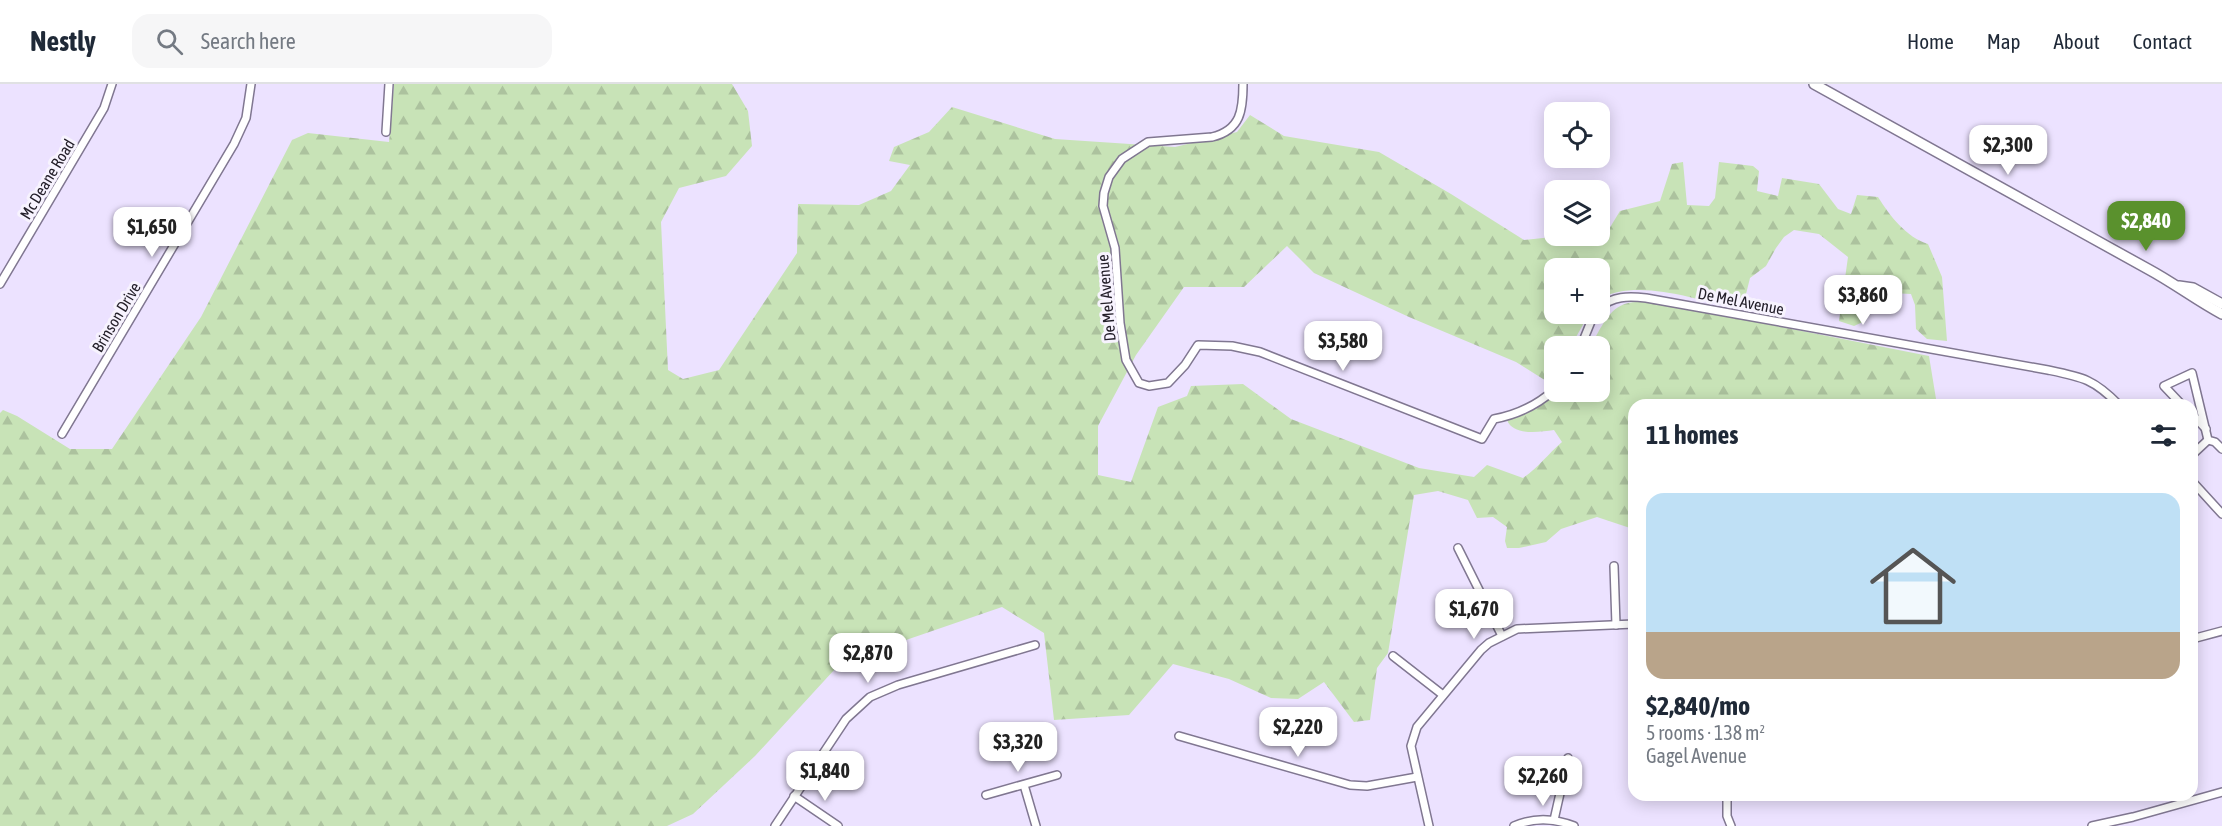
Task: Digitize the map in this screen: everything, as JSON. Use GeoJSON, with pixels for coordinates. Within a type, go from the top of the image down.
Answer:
{"type":"FeatureCollection","features":[{"type":"Feature","properties":{"kind":"street","name":"Mc Deane Road"},"geometry":{"type":"LineString","coordinates":[[0,284],[100,117],[112,84]]}},
{"type":"Feature","properties":{"kind":"street","name":"Brinson Drive"},"geometry":{"type":"LineString","coordinates":[[62,434],[234,144],[246,118],[251,84]]}},
{"type":"Feature","properties":{"kind":"street"},"geometry":{"type":"LineString","coordinates":[[386,132],[389,84]]}},
{"type":"Feature","properties":{"kind":"street","name":"De Mel Avenue"},"geometry":{"type":"LineString","coordinates":[[1243,84],[1241,114],[1232,127],[1222,135],[1148,142],[1122,159],[1109,177],[1103,206],[1115,248],[1120,323],[1126,360],[1138,383],[1149,386],[1168,383],[1185,365],[1198,345],[1232,346],[1260,352],[1482,439],[1494,419],[1509,416],[1530,407],[1544,397]]}},
{"type":"Feature","properties":{"kind":"street"},"geometry":{"type":"LineString","coordinates":[[1814,84],[2179,286],[2192,297],[2222,314]]}},
{"type":"Feature","properties":{"kind":"street"},"geometry":{"type":"LineString","coordinates":[[2179,286],[2193,288],[2222,304]]}},
{"type":"Feature","properties":{"kind":"street","name":"De Mel Avenue"},"geometry":{"type":"LineString","coordinates":[[1610,302],[1616,298],[1646,298],[2048,370],[2089,380],[2103,388],[2113,399]]}},
{"type":"Feature","properties":{"kind":"street"},"geometry":{"type":"LineString","coordinates":[[2176,399],[2164,386],[2192,373],[2208,440]]}},
{"type":"Feature","properties":{"kind":"street"},"geometry":{"type":"LineString","coordinates":[[2198,420],[2206,429]]}},
{"type":"Feature","properties":{"kind":"street"},"geometry":{"type":"LineString","coordinates":[[2208,440],[2215,442],[2222,449]]}},
{"type":"Feature","properties":{"kind":"street"},"geometry":{"type":"LineString","coordinates":[[2198,449],[2208,440]]}},
{"type":"Feature","properties":{"kind":"street"},"geometry":{"type":"LineString","coordinates":[[2198,488],[2222,514]]}},
{"type":"Feature","properties":{"kind":"street"},"geometry":{"type":"LineString","coordinates":[[1458,548],[1502,636]]}},
{"type":"Feature","properties":{"kind":"street"},"geometry":{"type":"LineString","coordinates":[[1614,566],[1616,625]]}},
{"type":"Feature","properties":{"kind":"street"},"geometry":{"type":"LineString","coordinates":[[1429,826],[1411,746],[1412,737],[1417,727],[1481,650],[1510,631],[1523,628],[1628,624]]}},
{"type":"Feature","properties":{"kind":"street"},"geometry":{"type":"LineString","coordinates":[[2198,637],[2222,631]]}},
{"type":"Feature","properties":{"kind":"street"},"geometry":{"type":"LineString","coordinates":[[775,826],[846,718],[870,697],[898,685],[1035,645]]}},
{"type":"Feature","properties":{"kind":"street"},"geometry":{"type":"LineString","coordinates":[[1393,656],[1443,695]]}},
{"type":"Feature","properties":{"kind":"street"},"geometry":{"type":"LineString","coordinates":[[1179,736],[1350,785],[1367,786],[1417,777]]}},
{"type":"Feature","properties":{"kind":"street"},"geometry":{"type":"LineString","coordinates":[[1554,820],[1568,759]]}},
{"type":"Feature","properties":{"kind":"street"},"geometry":{"type":"LineString","coordinates":[[986,795],[1057,775]]}},
{"type":"Feature","properties":{"kind":"street"},"geometry":{"type":"LineString","coordinates":[[1024,784],[1036,826]]}},
{"type":"Feature","properties":{"kind":"street"},"geometry":{"type":"LineString","coordinates":[[2198,799],[2222,792]]}},
{"type":"Feature","properties":{"kind":"street"},"geometry":{"type":"LineString","coordinates":[[794,796],[838,826]]}},
{"type":"Feature","properties":{"kind":"street"},"geometry":{"type":"LineString","coordinates":[[1727,801],[1727,816],[1731,826]]}},
{"type":"Feature","properties":{"kind":"street"},"geometry":{"type":"LineString","coordinates":[[2092,826],[2190,801]]}},
{"type":"Feature","properties":{"kind":"street"},"geometry":{"type":"LineString","coordinates":[[1514,826],[1532,820],[1554,820],[1574,826]]}},
{"type":"Feature","properties":{"kind":"green space"},"geometry":{"type":"Polygon","coordinates":[[[394,84],[732,84],[748,111],[752,146],[726,176],[679,188],[661,222],[668,370],[683,379],[719,370],[797,253],[798,204],[859,205],[891,191],[910,165],[889,161],[894,147],[929,132],[952,107],[1055,139],[1175,147],[1237,132],[1250,115],[1284,136],[1379,152],[1524,240],[1544,238],[1544,246],[1610,246],[1610,227],[1620,211],[1660,201],[1672,164],[1683,162],[1687,205],[1709,206],[1715,198],[1719,162],[1753,166],[1759,171],[1757,191],[1778,196],[1782,178],[1819,184],[1838,209],[1851,214],[1857,195],[1878,197],[1906,231],[1928,244],[1942,277],[1947,341],[1927,339],[1916,329],[1915,305],[1911,294],[1872,292],[1865,321],[1854,326],[1839,321],[1848,257],[1819,234],[1794,230],[1784,237],[1766,266],[1750,278],[1745,298],[1734,308],[1648,290],[1630,290],[1610,295],[1610,258],[1544,258],[1544,324],[1583,324],[1577,336],[1544,336],[1544,380],[1516,362],[1409,317],[1314,273],[1287,246],[1244,287],[1184,287],[1136,355],[1098,426],[1098,475],[1131,482],[1158,407],[1187,396],[1191,386],[1243,384],[1291,419],[1419,468],[1474,477],[1487,465],[1523,478],[1562,442],[1554,430],[1521,431],[1515,429],[1507,420],[1534,408],[1544,400],[1610,402],[1610,336],[1597,336],[1603,324],[1610,324],[1610,314],[1618,307],[1637,302],[1666,304],[1929,356],[1936,399],[1628,399],[1628,527],[1597,517],[1561,529],[1546,542],[1519,548],[1507,548],[1505,541],[1507,527],[1493,517],[1477,518],[1468,500],[1438,491],[1414,495],[1388,653],[1377,668],[1370,720],[1354,722],[1324,682],[1298,699],[1271,698],[1229,679],[1173,664],[1129,715],[1054,720],[1044,633],[1002,607],[874,651],[835,669],[755,756],[693,814],[667,826],[0,826],[0,413],[3,410],[17,416],[70,449],[112,449],[201,317],[292,140],[308,133],[389,142],[394,84]]]}}]}
